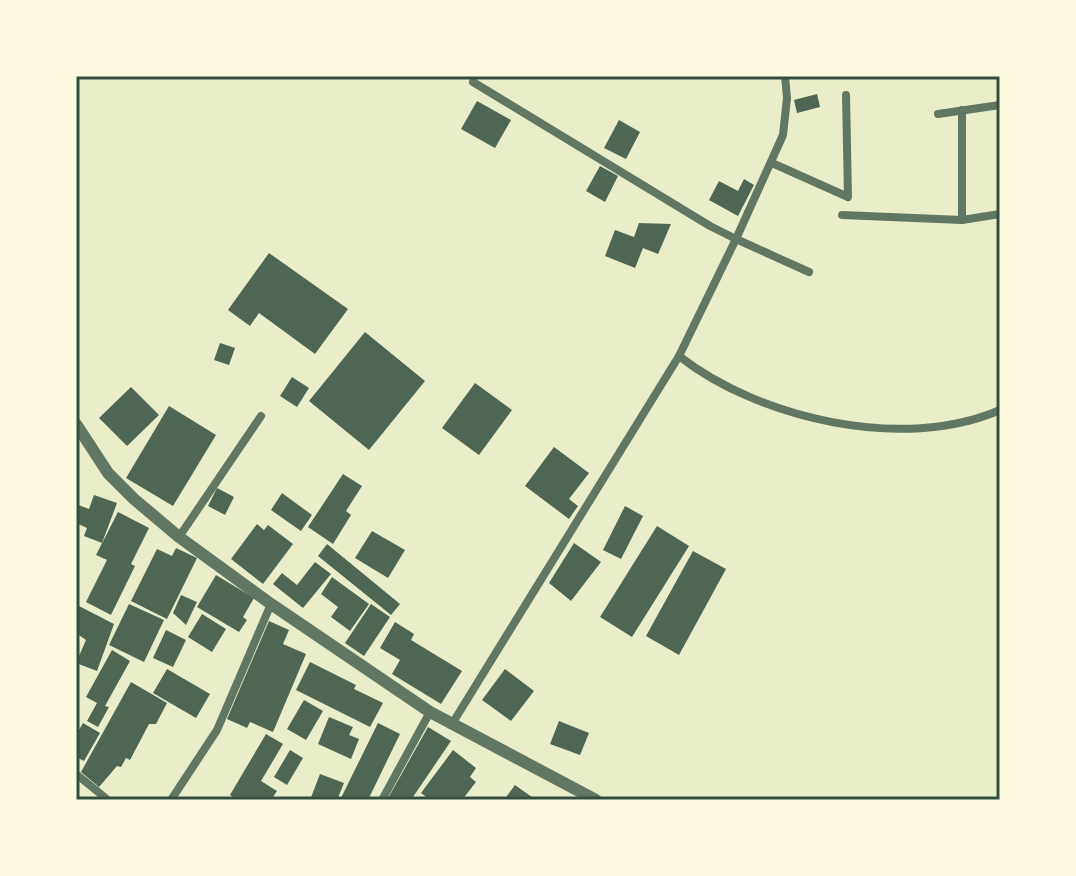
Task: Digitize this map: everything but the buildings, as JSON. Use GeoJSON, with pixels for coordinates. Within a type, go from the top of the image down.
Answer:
{"type":"FeatureCollection","features":[{"type":"Feature","properties":{"kind":"street"},"geometry":{"type":"LineString","coordinates":[[452,724],[679,356],[783,135],[785,76]]}},
{"type":"Feature","properties":{"kind":"street"},"geometry":{"type":"LineString","coordinates":[[473,82],[710,226],[809,272]]}},
{"type":"Feature","properties":{"kind":"street"},"geometry":{"type":"LineString","coordinates":[[772,163],[848,197],[846,95]]}},
{"type":"Feature","properties":{"kind":"street"},"geometry":{"type":"LineString","coordinates":[[938,114],[1000,105]]}},
{"type":"Feature","properties":{"kind":"street"},"geometry":{"type":"LineString","coordinates":[[962,110],[962,220]]}},
{"type":"Feature","properties":{"kind":"street"},"geometry":{"type":"LineString","coordinates":[[842,215],[962,220],[1000,214]]}},
{"type":"Feature","properties":{"kind":"street"},"geometry":{"type":"LineString","coordinates":[[679,356],[698,370],[761,400],[804,417],[853,426],[919,429],[987,416],[1000,410]]}},
{"type":"Feature","properties":{"kind":"street"},"geometry":{"type":"LineString","coordinates":[[179,537],[261,416]]}},
{"type":"Feature","properties":{"kind":"street"},"geometry":{"type":"LineString","coordinates":[[76,424],[121,488],[179,537],[271,604],[430,712],[596,800]]}},
{"type":"Feature","properties":{"kind":"street"},"geometry":{"type":"LineString","coordinates":[[171,800],[217,730],[271,604]]}},
{"type":"Feature","properties":{"kind":"street"},"geometry":{"type":"LineString","coordinates":[[382,800],[430,712]]}},
{"type":"Feature","properties":{"kind":"street"},"geometry":{"type":"LineString","coordinates":[[76,774],[108,800]]}}]}
